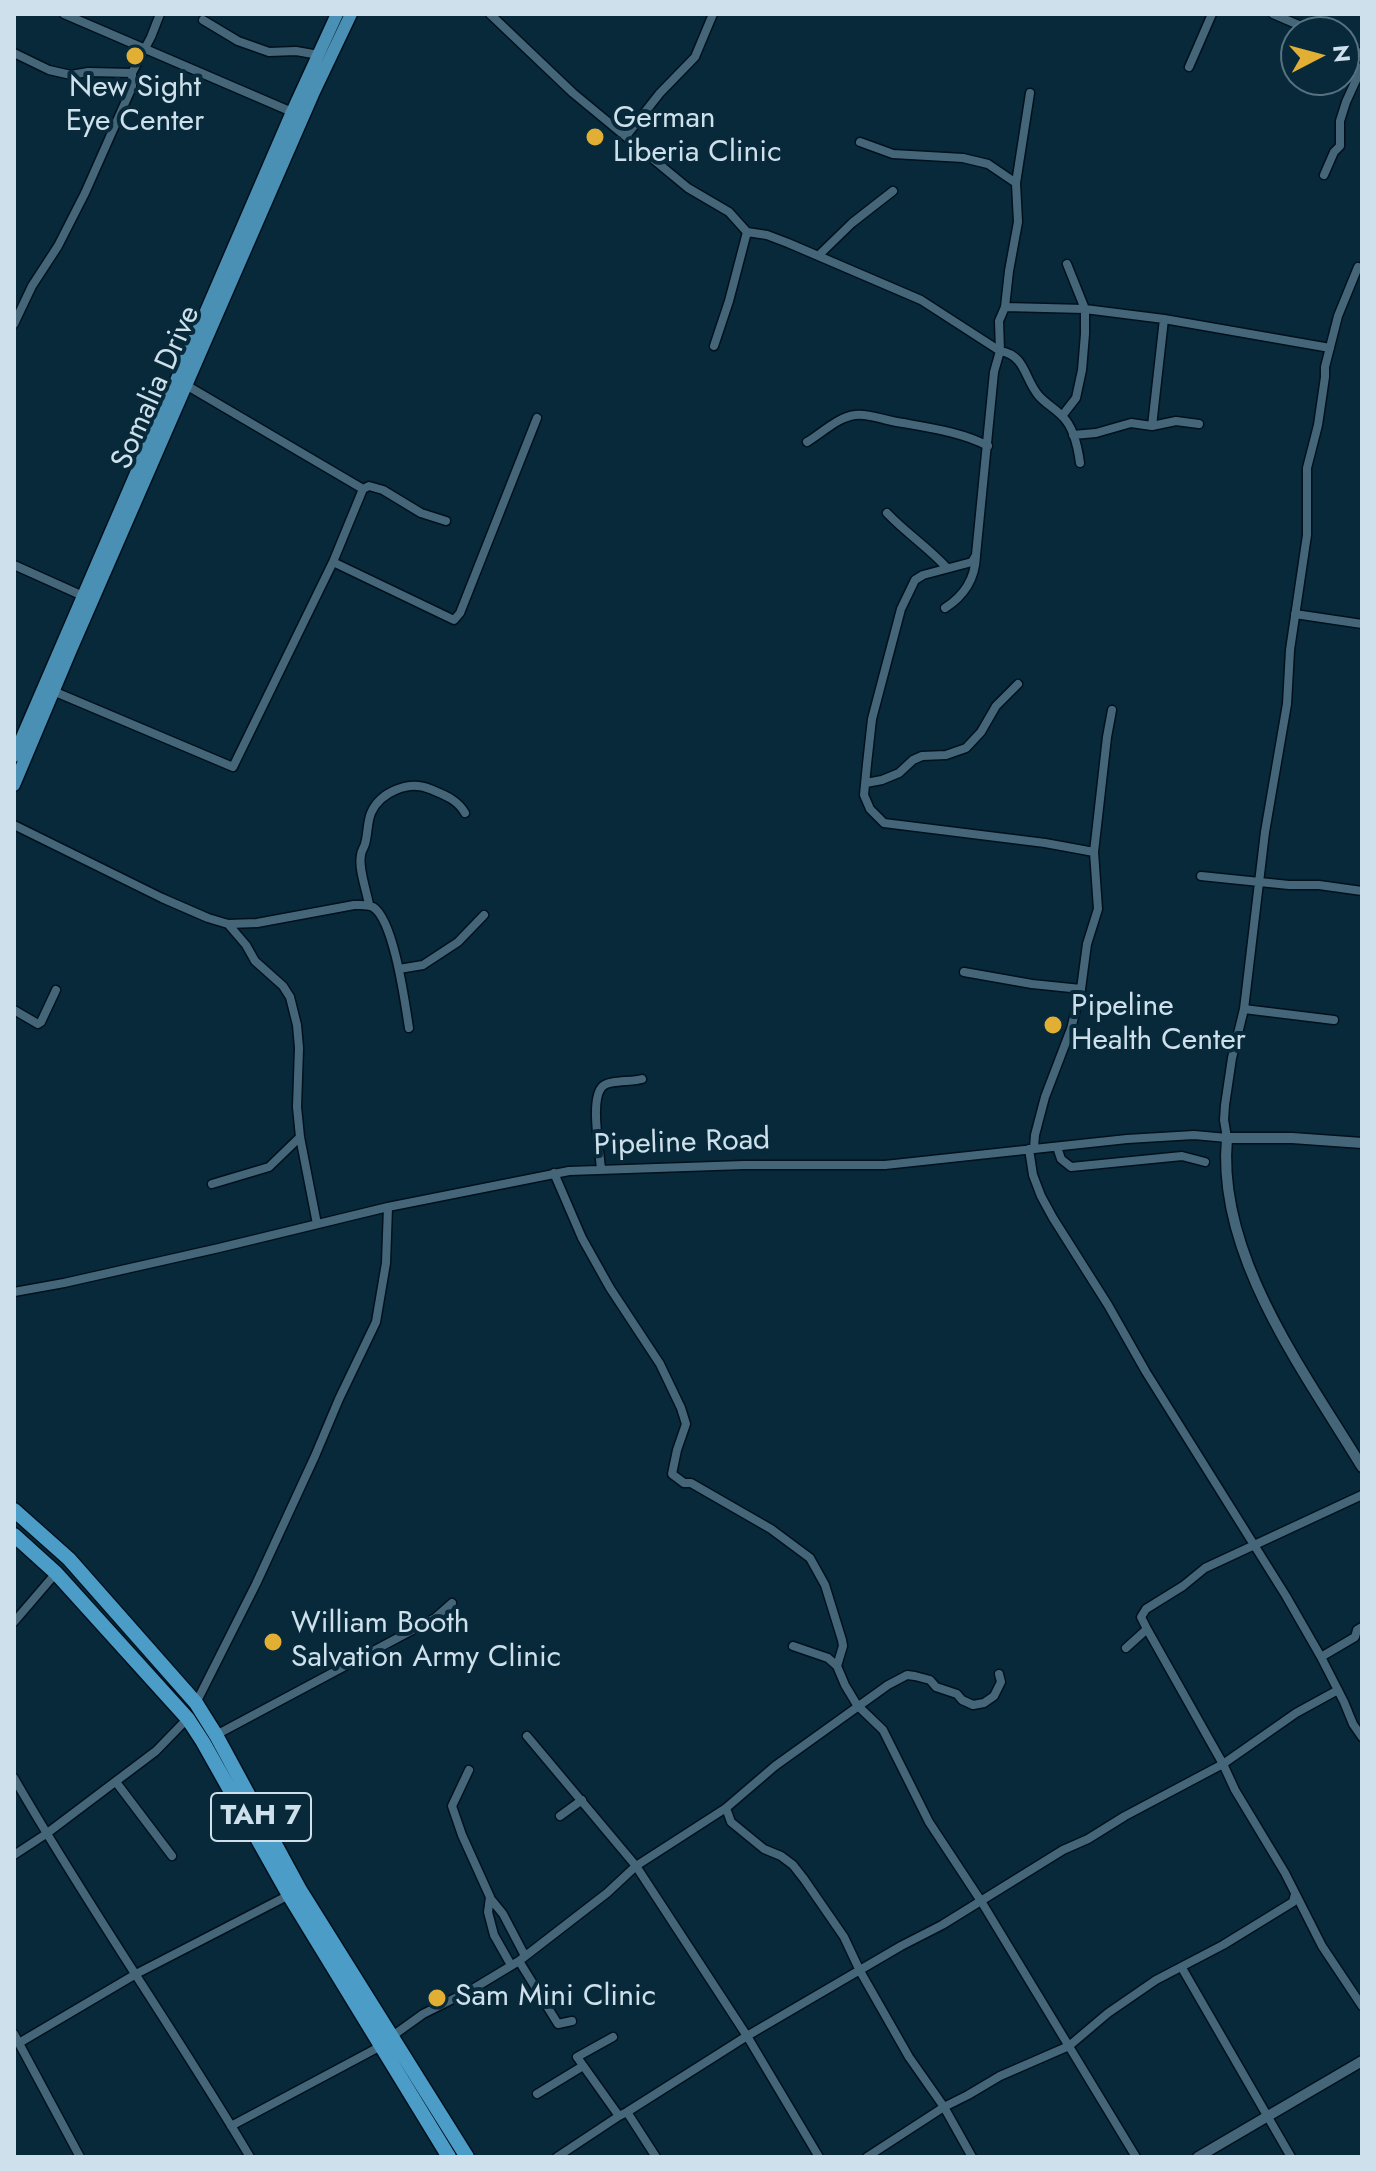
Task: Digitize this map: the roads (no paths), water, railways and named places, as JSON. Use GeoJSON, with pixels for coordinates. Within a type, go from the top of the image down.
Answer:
{"type":"FeatureCollection","features":[{"type":"Feature","properties":{"kind":"highway","name":"TAH 7"},"geometry":{"type":"LineString","coordinates":[[14,1510],[69,1559],[196,1703],[449,2157]]}},
{"type":"Feature","properties":{"kind":"highway","name":"TAH 7"},"geometry":{"type":"LineString","coordinates":[[14,1535],[56,1573],[188,1719],[289,1895],[467,2157]]}},
{"type":"Feature","properties":{"kind":"main road","name":"Somalia Drive"},"geometry":{"type":"LineString","coordinates":[[14,756],[337,14]]}},
{"type":"Feature","properties":{"kind":"main road","name":"Somalia Drive"},"geometry":{"type":"LineString","coordinates":[[14,785],[313,94],[351,14]]}},
{"type":"Feature","properties":{"kind":"street"},"geometry":{"type":"LineString","coordinates":[[64,14],[292,112]]}},
{"type":"Feature","properties":{"kind":"street"},"geometry":{"type":"LineString","coordinates":[[14,324],[85,193],[132,87],[132,73],[160,14]]}},
{"type":"Feature","properties":{"kind":"street"},"geometry":{"type":"LineString","coordinates":[[490,14],[573,93],[653,161],[688,188],[729,212],[747,232],[767,235],[921,300],[1000,351],[1019,359],[1038,395],[1062,416],[1073,435],[1080,463]]}},
{"type":"Feature","properties":{"kind":"street"},"geometry":{"type":"LineString","coordinates":[[626,136],[660,93],[695,57],[713,14]]}},
{"type":"Feature","properties":{"kind":"street"},"geometry":{"type":"LineString","coordinates":[[1189,67],[1212,14]]}},
{"type":"Feature","properties":{"kind":"street"},"geometry":{"type":"LineString","coordinates":[[203,20],[238,41],[269,52],[296,51],[319,55]]}},
{"type":"Feature","properties":{"kind":"street"},"geometry":{"type":"LineString","coordinates":[[14,53],[49,70],[71,75],[88,72],[132,73]]}},
{"type":"Feature","properties":{"kind":"street"},"geometry":{"type":"LineString","coordinates":[[1324,175],[1340,146],[1340,121],[1362,67]]}},
{"type":"Feature","properties":{"kind":"street"},"geometry":{"type":"LineString","coordinates":[[945,608],[966,589],[972,578],[976,555],[994,372],[1000,351],[999,321],[1005,307],[1018,222],[1016,183],[1030,93]]}},
{"type":"Feature","properties":{"kind":"street"},"geometry":{"type":"LineString","coordinates":[[860,142],[893,154],[963,158],[988,164],[1016,183]]}},
{"type":"Feature","properties":{"kind":"street"},"geometry":{"type":"LineString","coordinates":[[818,256],[852,223],[893,191]]}},
{"type":"Feature","properties":{"kind":"street"},"geometry":{"type":"LineString","coordinates":[[714,346],[747,232]]}},
{"type":"Feature","properties":{"kind":"street"},"geometry":{"type":"LineString","coordinates":[[1062,416],[1076,398],[1085,334],[1085,309],[1067,264]]}},
{"type":"Feature","properties":{"kind":"street"},"geometry":{"type":"LineString","coordinates":[[1358,267],[1338,316],[1325,367],[1318,425],[1307,468],[1307,535],[1290,650],[1287,704],[1265,832],[1244,1009],[1232,1058],[1224,1120],[1226,1180],[1250,1274],[1269,1313],[1362,1467]]}},
{"type":"Feature","properties":{"kind":"street"},"geometry":{"type":"LineString","coordinates":[[1005,307],[1085,309],[1164,319],[1330,348]]}},
{"type":"Feature","properties":{"kind":"street"},"geometry":{"type":"LineString","coordinates":[[1152,426],[1164,319]]}},
{"type":"Feature","properties":{"kind":"street"},"geometry":{"type":"LineString","coordinates":[[186,385],[363,489]]}},
{"type":"Feature","properties":{"kind":"street"},"geometry":{"type":"LineString","coordinates":[[807,442],[841,419],[858,414],[942,430],[988,446]]}},
{"type":"Feature","properties":{"kind":"street"},"geometry":{"type":"LineString","coordinates":[[333,562],[454,620],[460,613],[537,418]]}},
{"type":"Feature","properties":{"kind":"street"},"geometry":{"type":"LineString","coordinates":[[1073,435],[1096,433],[1131,423],[1152,426],[1176,421],[1199,424]]}},
{"type":"Feature","properties":{"kind":"street"},"geometry":{"type":"LineString","coordinates":[[53,691],[233,767],[333,562],[363,489],[369,486],[383,490],[421,513],[446,521]]}},
{"type":"Feature","properties":{"kind":"street"},"geometry":{"type":"LineString","coordinates":[[887,513],[905,531],[927,546],[947,568]]}},
{"type":"Feature","properties":{"kind":"street"},"geometry":{"type":"LineString","coordinates":[[976,555],[972,562],[915,580],[901,609],[872,719],[864,795],[870,809],[884,823],[1094,852]]}},
{"type":"Feature","properties":{"kind":"street"},"geometry":{"type":"LineString","coordinates":[[14,565],[83,596]]}},
{"type":"Feature","properties":{"kind":"street"},"geometry":{"type":"LineString","coordinates":[[1295,614],[1362,624]]}},
{"type":"Feature","properties":{"kind":"street"},"geometry":{"type":"LineString","coordinates":[[866,783],[899,773],[922,756],[946,755],[966,748],[981,732],[996,706],[1018,684]]}},
{"type":"Feature","properties":{"kind":"street"},"geometry":{"type":"LineString","coordinates":[[1112,710],[1094,852],[1098,909],[1087,944],[1081,989],[1071,1029],[1045,1097],[1035,1135],[1033,1175],[1053,1218],[1286,1596],[1362,1737]]}},
{"type":"Feature","properties":{"kind":"street"},"geometry":{"type":"LineString","coordinates":[[369,905],[361,855],[370,815],[381,797],[413,785],[425,787],[450,797],[465,813]]}},
{"type":"Feature","properties":{"kind":"street"},"geometry":{"type":"LineString","coordinates":[[14,825],[162,898],[228,924],[257,923],[354,905],[376,908],[386,924],[399,969],[409,1028]]}},
{"type":"Feature","properties":{"kind":"street"},"geometry":{"type":"LineString","coordinates":[[1201,876],[1362,891]]}},
{"type":"Feature","properties":{"kind":"street"},"geometry":{"type":"LineString","coordinates":[[399,969],[423,965],[458,942],[484,915]]}},
{"type":"Feature","properties":{"kind":"street"},"geometry":{"type":"LineString","coordinates":[[228,924],[255,961],[283,986],[290,997],[299,1048],[297,1107],[300,1137],[317,1224]]}},
{"type":"Feature","properties":{"kind":"street"},"geometry":{"type":"LineString","coordinates":[[964,972],[1081,989]]}},
{"type":"Feature","properties":{"kind":"street"},"geometry":{"type":"LineString","coordinates":[[14,1010],[38,1024],[56,990]]}},
{"type":"Feature","properties":{"kind":"street"},"geometry":{"type":"LineString","coordinates":[[1244,1009],[1334,1020]]}},
{"type":"Feature","properties":{"kind":"street"},"geometry":{"type":"LineString","coordinates":[[601,1170],[596,1099],[607,1083],[642,1079]]}},
{"type":"Feature","properties":{"kind":"street","name":"Pipeline Road"},"geometry":{"type":"LineString","coordinates":[[14,1292],[388,1207],[554,1173],[744,1165],[885,1165],[1194,1135],[1362,1143]]}},
{"type":"Feature","properties":{"kind":"street"},"geometry":{"type":"LineString","coordinates":[[212,1184],[269,1167],[300,1137]]}},
{"type":"Feature","properties":{"kind":"street"},"geometry":{"type":"LineString","coordinates":[[1057,1147],[1061,1159],[1071,1167],[1182,1156],[1205,1162]]}},
{"type":"Feature","properties":{"kind":"street"},"geometry":{"type":"LineString","coordinates":[[554,1173],[582,1238],[610,1288],[660,1364],[681,1408],[686,1424],[672,1474],[771,1529],[810,1558],[825,1585],[842,1640],[837,1666]]}},
{"type":"Feature","properties":{"kind":"street"},"geometry":{"type":"LineString","coordinates":[[14,1855],[156,1751],[188,1719],[256,1584],[376,1322],[386,1263],[388,1207]]}},
{"type":"Feature","properties":{"kind":"street"},"geometry":{"type":"LineString","coordinates":[[1362,1495],[1205,1568],[1146,1609],[1141,1617],[1235,1790],[1285,1873],[1322,1946],[1362,2006]]}},
{"type":"Feature","properties":{"kind":"street"},"geometry":{"type":"LineString","coordinates":[[14,1622],[56,1573]]}},
{"type":"Feature","properties":{"kind":"street"},"geometry":{"type":"LineString","coordinates":[[216,1735],[435,1618],[452,1603]]}},
{"type":"Feature","properties":{"kind":"street"},"geometry":{"type":"LineString","coordinates":[[1321,1657],[1355,1637],[1362,1627]]}},
{"type":"Feature","properties":{"kind":"street"},"geometry":{"type":"LineString","coordinates":[[1126,1648],[1147,1629]]}},
{"type":"Feature","properties":{"kind":"street"},"geometry":{"type":"LineString","coordinates":[[793,1646],[828,1658],[837,1666],[857,1705],[883,1730],[929,1822],[981,1901],[1136,2157]]}},
{"type":"Feature","properties":{"kind":"street"},"geometry":{"type":"LineString","coordinates":[[231,2126],[386,2042],[423,2014],[471,1990],[518,1960],[607,1893],[636,1866],[726,1808],[775,1766],[857,1705],[907,1675],[930,1680],[936,1687],[957,1694],[973,1705],[984,1703],[994,1696],[1001,1682],[999,1674]]}},
{"type":"Feature","properties":{"kind":"street"},"geometry":{"type":"LineString","coordinates":[[557,2157],[747,2036],[942,1925],[1063,1850],[1223,1764],[1296,1713],[1338,1690]]}},
{"type":"Feature","properties":{"kind":"street"},"geometry":{"type":"LineString","coordinates":[[527,1736],[636,1866],[747,2036],[819,2157]]}},
{"type":"Feature","properties":{"kind":"street"},"geometry":{"type":"LineString","coordinates":[[469,1770],[452,1806],[490,1897],[503,1914],[518,1960]]}},
{"type":"Feature","properties":{"kind":"street"},"geometry":{"type":"LineString","coordinates":[[14,1778],[46,1834],[250,2157]]}},
{"type":"Feature","properties":{"kind":"street"},"geometry":{"type":"LineString","coordinates":[[116,1782],[172,1856]]}},
{"type":"Feature","properties":{"kind":"street"},"geometry":{"type":"LineString","coordinates":[[560,1816],[582,1800]]}},
{"type":"Feature","properties":{"kind":"street"},"geometry":{"type":"LineString","coordinates":[[726,1808],[731,1822],[749,1838],[781,1856],[799,1872],[844,1937],[909,2057],[944,2107],[972,2157]]}},
{"type":"Feature","properties":{"kind":"street"},"geometry":{"type":"LineString","coordinates":[[867,2157],[944,2107],[1000,2076],[1069,2046],[1156,1980],[1182,1968],[1293,1902],[1295,1894]]}},
{"type":"Feature","properties":{"kind":"street"},"geometry":{"type":"LineString","coordinates":[[80,2157],[16,2040],[289,1895]]}},
{"type":"Feature","properties":{"kind":"street"},"geometry":{"type":"LineString","coordinates":[[490,1897],[488,1912],[494,1935],[518,1960],[558,2024],[572,2021]]}},
{"type":"Feature","properties":{"kind":"street"},"geometry":{"type":"LineString","coordinates":[[1182,1968],[1291,2157]]}},
{"type":"Feature","properties":{"kind":"street"},"geometry":{"type":"LineString","coordinates":[[613,2037],[577,2057],[656,2157]]}},
{"type":"Feature","properties":{"kind":"street"},"geometry":{"type":"LineString","coordinates":[[1198,2157],[1362,2061]]}},
{"type":"Feature","properties":{"kind":"street"},"geometry":{"type":"LineString","coordinates":[[537,2094],[583,2066]]}},
{"type":"Feature","properties":{"kind":"place","name":"New Sight Eye Center"},"geometry":{"type":"Point","coordinates":[135,56]}},
{"type":"Feature","properties":{"kind":"place","name":"German Liberia Clinic"},"geometry":{"type":"Point","coordinates":[595,137]}},
{"type":"Feature","properties":{"kind":"place","name":"Pipeline Health Center"},"geometry":{"type":"Point","coordinates":[1053,1025]}},
{"type":"Feature","properties":{"kind":"place","name":"William Booth Salvation Army Clinic"},"geometry":{"type":"Point","coordinates":[273,1642]}},
{"type":"Feature","properties":{"kind":"place","name":"Sam Mini Clinic"},"geometry":{"type":"Point","coordinates":[437,1998]}}]}
